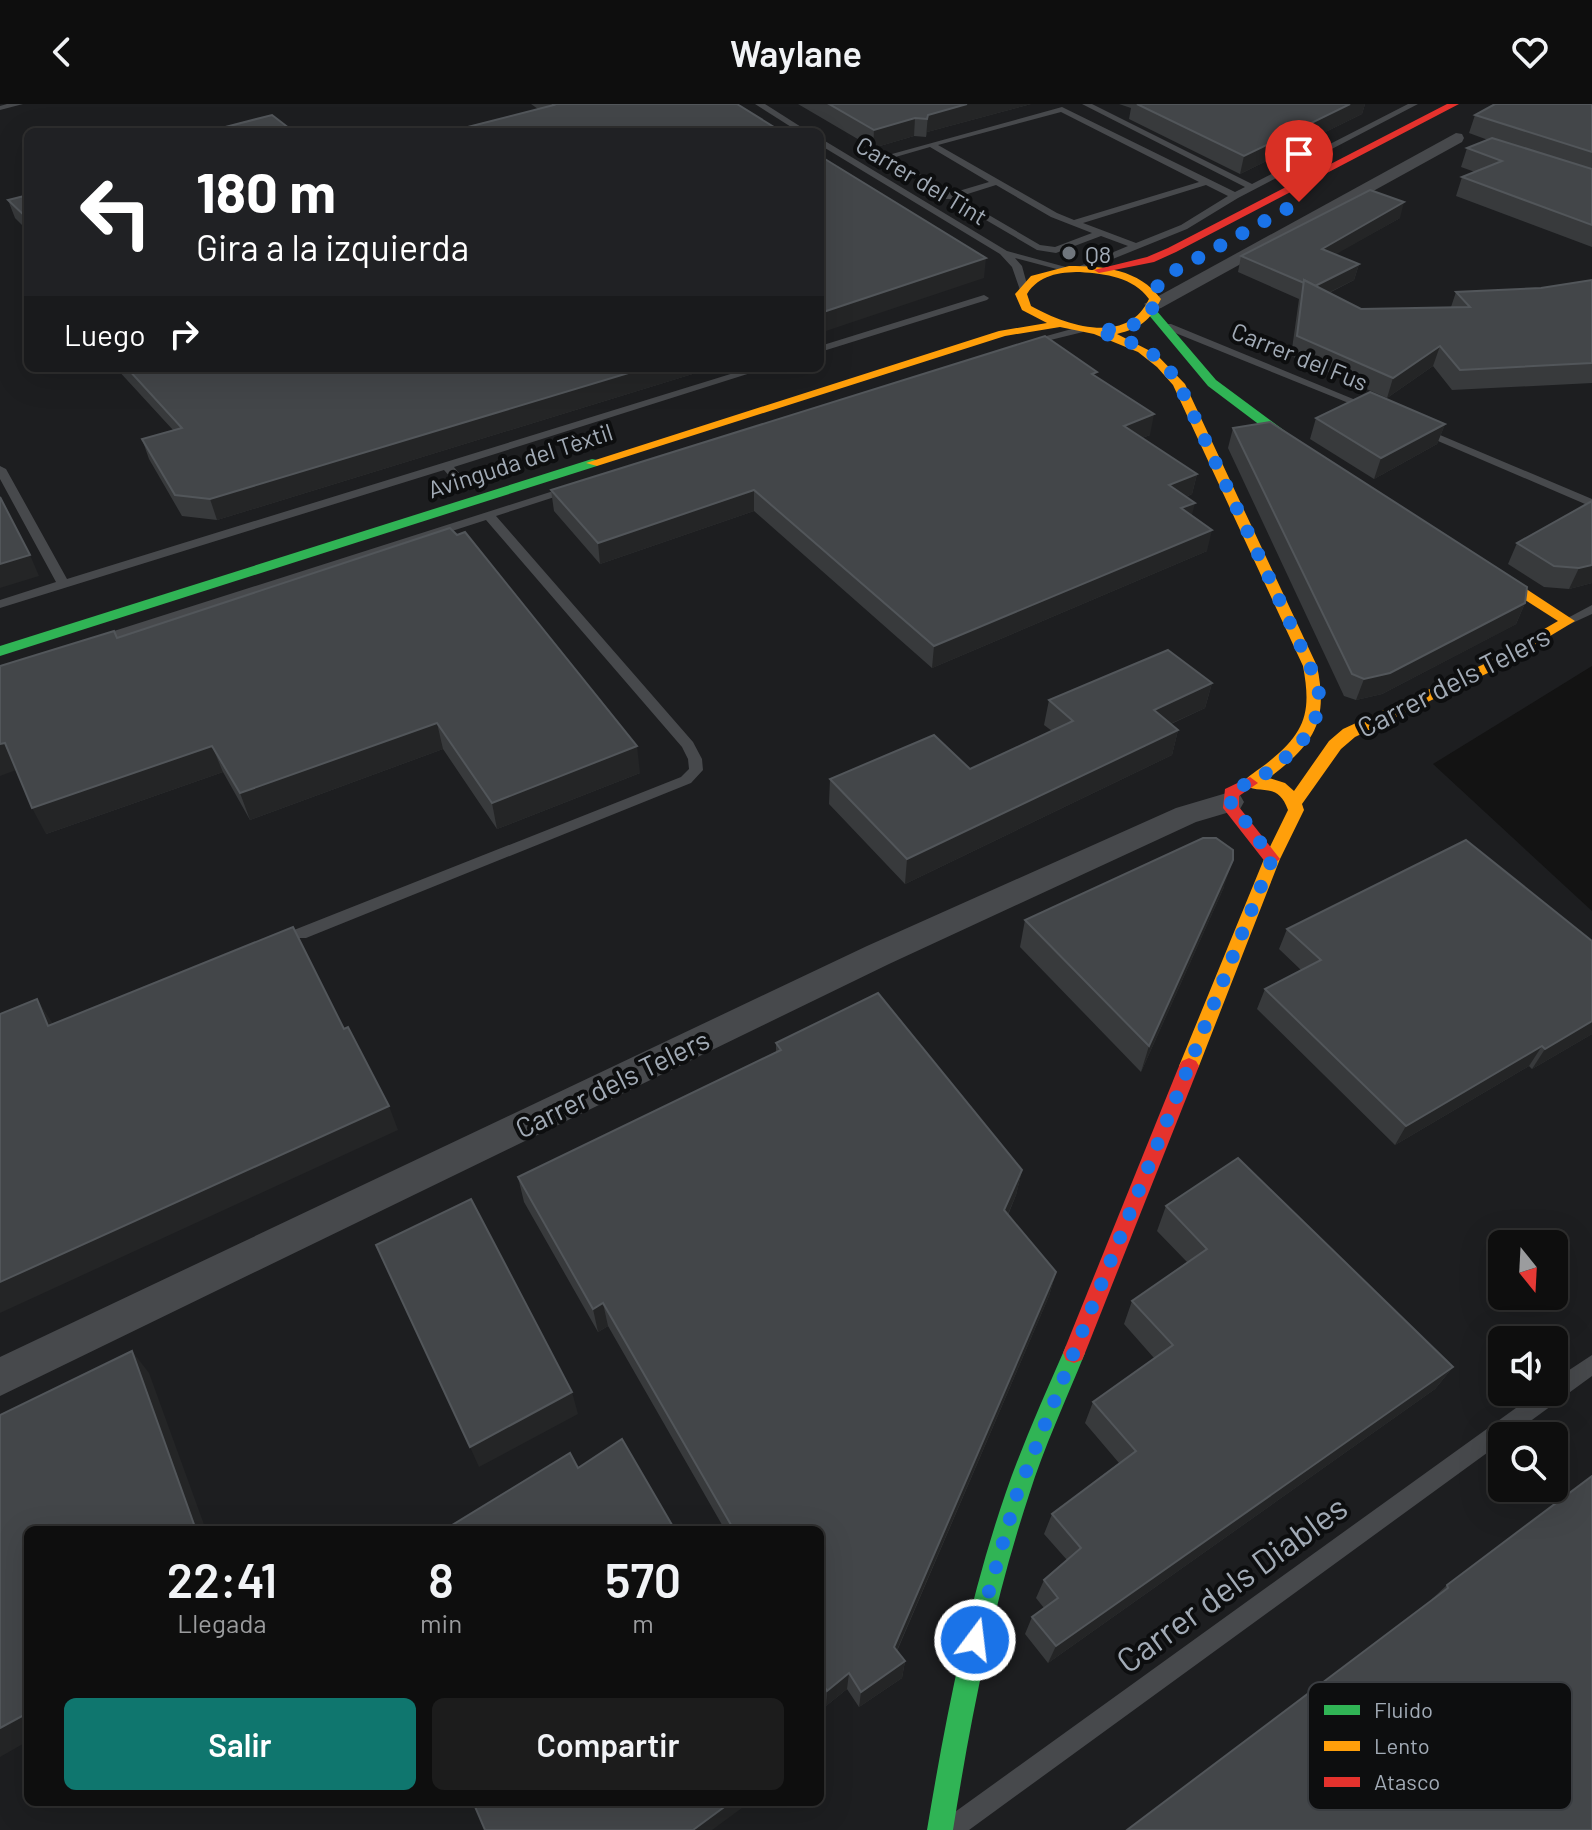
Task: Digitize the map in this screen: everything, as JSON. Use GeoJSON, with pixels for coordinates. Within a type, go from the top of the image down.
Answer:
{"type":"FeatureCollection","features":[{"type":"Feature","properties":{"kind":"street"},"geometry":{"type":"LineString","coordinates":[[1381,716],[1332,704],[1310,666],[1179,384],[1157,355],[1133,343],[1088,330],[1056,325],[1033,315],[1019,299],[1040,275],[1150,260],[1432,117],[1463,107]]}},
{"type":"Feature","properties":{"kind":"street"},"geometry":{"type":"LineString","coordinates":[[1152,303],[1463,140],[1432,117]]}},
{"type":"Feature","properties":{"kind":"street"},"geometry":{"type":"LineString","coordinates":[[1088,330],[1131,326],[1152,303],[1173,271],[1432,117]]}},
{"type":"Feature","properties":{"kind":"street"},"geometry":{"type":"LineString","coordinates":[[1084,269],[1132,279],[1212,383],[1278,435],[1322,464]]}},
{"type":"Feature","properties":{"kind":"street","name":"Avinguda del Tèxtil"},"geometry":{"type":"LineString","coordinates":[[373,513],[952,334],[992,316]]}},
{"type":"Feature","properties":{"kind":"street","name":"Avinguda del Tèxtil"},"geometry":{"type":"LineString","coordinates":[[0,651],[963,345],[1003,333],[1056,325]]}},
{"type":"Feature","properties":{"kind":"street"},"geometry":{"type":"LineString","coordinates":[[1463,555],[1568,621]]}},
{"type":"Feature","properties":{"kind":"street","name":"Carrer dels Telers"},"geometry":{"type":"LineString","coordinates":[[940,1830],[958,1714],[975,1640],[1017,1494],[1272,859],[1288,823],[1294,817],[1295,802],[1335,745],[1381,716],[1487,668],[1568,621]]}},
{"type":"Feature","properties":{"kind":"street"},"geometry":{"type":"LineString","coordinates":[[1243,802],[1306,737],[1332,704]]}},
{"type":"Feature","properties":{"kind":"street"},"geometry":{"type":"LineString","coordinates":[[1243,802],[1274,785],[1295,802]]}},
{"type":"Feature","properties":{"kind":"street"},"geometry":{"type":"LineString","coordinates":[[1243,802],[1267,828],[1288,823]]}},
{"type":"Feature","properties":{"kind":"street"},"geometry":{"type":"LineString","coordinates":[[1243,802],[1272,859]]}},
{"type":"Feature","properties":{"kind":"street","name":"Carrer dels Telers"},"geometry":{"type":"LineString","coordinates":[[0,1377],[878,955],[1186,815],[1243,802]]}},
{"type":"Feature","properties":{"kind":"lane"},"geometry":{"type":"LineString","coordinates":[[0,108],[19,104]]}},
{"type":"Feature","properties":{"kind":"lane"},"geometry":{"type":"LineString","coordinates":[[759,104],[798,128]]}},
{"type":"Feature","properties":{"kind":"lane"},"geometry":{"type":"LineString","coordinates":[[1052,104],[1235,196]]}},
{"type":"Feature","properties":{"kind":"lane"},"geometry":{"type":"LineString","coordinates":[[1086,104],[1253,188]]}},
{"type":"Feature","properties":{"kind":"lane"},"geometry":{"type":"LineString","coordinates":[[1003,252],[1084,269],[1184,227],[1235,196],[1414,104]]}},
{"type":"Feature","properties":{"kind":"lane"},"geometry":{"type":"LineString","coordinates":[[1062,109],[885,157],[1037,247],[1056,250],[1100,233]]}},
{"type":"Feature","properties":{"kind":"lane","name":"Carrer del Tint"},"geometry":{"type":"LineString","coordinates":[[824,143],[1003,252]]}},
{"type":"Feature","properties":{"kind":"lane"},"geometry":{"type":"LineString","coordinates":[[932,145],[1054,215],[1138,247]]}},
{"type":"Feature","properties":{"kind":"lane"},"geometry":{"type":"LineString","coordinates":[[923,204],[997,182]]}},
{"type":"Feature","properties":{"kind":"lane"},"geometry":{"type":"LineString","coordinates":[[1073,223],[1207,182]]}},
{"type":"Feature","properties":{"kind":"lane"},"geometry":{"type":"LineString","coordinates":[[1003,252],[1017,266],[1019,299]]}},
{"type":"Feature","properties":{"kind":"lane"},"geometry":{"type":"LineString","coordinates":[[824,348],[984,298]]}},
{"type":"Feature","properties":{"kind":"lane","name":"Carrer del Fus"},"geometry":{"type":"LineString","coordinates":[[1167,326],[1375,411]]}},
{"type":"Feature","properties":{"kind":"lane"},"geometry":{"type":"LineString","coordinates":[[1007,349],[1088,330]]}},
{"type":"Feature","properties":{"kind":"lane"},"geometry":{"type":"LineString","coordinates":[[0,604],[748,372]]}},
{"type":"Feature","properties":{"kind":"lane"},"geometry":{"type":"LineString","coordinates":[[1404,423],[1592,503]]}},
{"type":"Feature","properties":{"kind":"lane"},"geometry":{"type":"LineString","coordinates":[[448,467],[463,485]]}},
{"type":"Feature","properties":{"kind":"lane"},"geometry":{"type":"LineString","coordinates":[[0,469],[64,585]]}},
{"type":"Feature","properties":{"kind":"lane"},"geometry":{"type":"LineString","coordinates":[[89,644],[577,486]]}},
{"type":"Feature","properties":{"kind":"lane"},"geometry":{"type":"LineString","coordinates":[[300,934],[686,780],[696,770],[695,759],[688,745],[488,515]]}},
{"type":"Feature","properties":{"kind":"lane","name":"Carrer dels Telers"},"geometry":{"type":"LineString","coordinates":[[1568,621],[1592,609]]}},
{"type":"Feature","properties":{"kind":"lane","name":"Carrer dels Diables"},"geometry":{"type":"LineString","coordinates":[[1568,1382],[1592,1364]]}},
{"type":"Feature","properties":{"kind":"lane","name":"Carrer dels Diables"},"geometry":{"type":"LineString","coordinates":[[949,1830],[1535,1406]]}},
{"type":"Feature","properties":{"kind":"shaded area"},"geometry":{"type":"Polygon","coordinates":[[[0,104],[1592,104],[1592,666],[1433,764],[1592,911],[1592,1830],[0,1830],[0,104]]]}},
{"type":"Feature","properties":{"kind":"building"},"geometry":{"type":"Polygon","coordinates":[[[737,104],[776,128],[464,128],[554,105],[737,104]]]}},
{"type":"Feature","properties":{"kind":"building"},"geometry":{"type":"Polygon","coordinates":[[[829,104],[967,104],[928,115],[927,119],[915,118],[874,130],[829,104]]]}},
{"type":"Feature","properties":{"kind":"building"},"geometry":{"type":"Polygon","coordinates":[[[1137,104],[1350,104],[1244,156],[1137,104]]]}},
{"type":"Feature","properties":{"kind":"building"},"geometry":{"type":"Polygon","coordinates":[[[1495,104],[1592,104],[1592,152],[1475,115],[1495,104]]]}},
{"type":"Feature","properties":{"kind":"building"},"geometry":{"type":"Polygon","coordinates":[[[272,115],[289,128],[222,128],[272,115]]]}},
{"type":"Feature","properties":{"kind":"building"},"geometry":{"type":"Polygon","coordinates":[[[1492,138],[1592,169],[1592,225],[1462,177],[1502,161],[1467,148],[1492,138]]]}},
{"type":"Feature","properties":{"kind":"building"},"geometry":{"type":"Polygon","coordinates":[[[824,158],[986,258],[824,312],[824,158]]]}},
{"type":"Feature","properties":{"kind":"building"},"geometry":{"type":"Polygon","coordinates":[[[1370,190],[1404,202],[1322,249],[1359,264],[1315,286],[1241,256],[1370,190]]]}},
{"type":"Feature","properties":{"kind":"building"},"geometry":{"type":"Polygon","coordinates":[[[24,196],[24,215],[8,200],[24,196]]]}},
{"type":"Feature","properties":{"kind":"building"},"geometry":{"type":"Polygon","coordinates":[[[1304,280],[1361,309],[1470,307],[1456,292],[1541,288],[1592,280],[1592,363],[1460,370],[1440,346],[1393,378],[1297,336],[1304,280]]]}},
{"type":"Feature","properties":{"kind":"building"},"geometry":{"type":"Polygon","coordinates":[[[1045,336],[1097,372],[1092,374],[1154,414],[1124,426],[1197,474],[1169,485],[1195,503],[1181,508],[1212,530],[934,646],[754,490],[598,543],[551,490],[1045,336]]]}},
{"type":"Feature","properties":{"kind":"building"},"geometry":{"type":"Polygon","coordinates":[[[131,372],[632,372],[210,499],[175,495],[142,439],[182,428],[131,372]]]}},
{"type":"Feature","properties":{"kind":"building"},"geometry":{"type":"Polygon","coordinates":[[[1370,392],[1445,424],[1381,458],[1316,418],[1370,392]]]}},
{"type":"Feature","properties":{"kind":"building"},"geometry":{"type":"Polygon","coordinates":[[[1270,422],[1527,587],[1525,603],[1390,673],[1364,679],[1352,674],[1233,428],[1270,422]]]}},
{"type":"Feature","properties":{"kind":"building"},"geometry":{"type":"Polygon","coordinates":[[[0,497],[30,555],[0,564],[0,497]]]}},
{"type":"Feature","properties":{"kind":"building"},"geometry":{"type":"Polygon","coordinates":[[[1592,501],[1592,565],[1579,568],[1554,566],[1517,543],[1592,501]]]}},
{"type":"Feature","properties":{"kind":"building"},"geometry":{"type":"Polygon","coordinates":[[[450,528],[457,535],[465,532],[637,746],[492,803],[437,723],[240,793],[212,746],[32,808],[5,743],[0,744],[0,666],[114,631],[117,638],[450,528]]]}},
{"type":"Feature","properties":{"kind":"building"},"geometry":{"type":"Polygon","coordinates":[[[1168,650],[1212,683],[1154,710],[1178,730],[907,859],[830,779],[934,735],[970,769],[1073,721],[1049,700],[1168,650]]]}},
{"type":"Feature","properties":{"kind":"building"},"geometry":{"type":"Polygon","coordinates":[[[1203,838],[1216,838],[1233,850],[1233,860],[1149,1046],[1025,920],[1203,838]]]}},
{"type":"Feature","properties":{"kind":"building"},"geometry":{"type":"Polygon","coordinates":[[[1466,840],[1592,941],[1592,1021],[1545,1049],[1542,1046],[1406,1126],[1265,989],[1321,960],[1287,929],[1466,840]]]}},
{"type":"Feature","properties":{"kind":"building"},"geometry":{"type":"Polygon","coordinates":[[[293,927],[344,1029],[348,1027],[389,1106],[0,1282],[0,1014],[37,999],[48,1026],[293,927]]]}},
{"type":"Feature","properties":{"kind":"building"},"geometry":{"type":"Polygon","coordinates":[[[878,993],[1022,1170],[1004,1210],[1056,1272],[894,1647],[905,1661],[861,1692],[849,1673],[827,1691],[824,1686],[824,1526],[732,1526],[603,1303],[593,1309],[518,1177],[781,1050],[776,1043],[878,993]]]}},
{"type":"Feature","properties":{"kind":"building"},"geometry":{"type":"Polygon","coordinates":[[[1238,1158],[1453,1367],[1056,1646],[1032,1617],[1058,1598],[1044,1580],[1081,1548],[1052,1514],[1136,1451],[1093,1402],[1173,1345],[1132,1301],[1207,1249],[1166,1206],[1238,1158]]]}},
{"type":"Feature","properties":{"kind":"building"},"geometry":{"type":"Polygon","coordinates":[[[471,1199],[572,1392],[470,1447],[376,1245],[471,1199]]]}},
{"type":"Feature","properties":{"kind":"building"},"geometry":{"type":"Polygon","coordinates":[[[132,1351],[195,1526],[24,1526],[24,1715],[0,1728],[0,1415],[132,1351]]]}},
{"type":"Feature","properties":{"kind":"building"},"geometry":{"type":"Polygon","coordinates":[[[622,1439],[673,1526],[451,1526],[570,1453],[578,1468],[622,1439]]]}},
{"type":"Feature","properties":{"kind":"building"},"geometry":{"type":"Polygon","coordinates":[[[1592,1476],[1592,1830],[1127,1830],[1308,1694],[1308,1810],[1572,1810],[1572,1682],[1323,1682],[1448,1588],[1447,1585],[1557,1502],[1568,1502],[1568,1494],[1592,1476]]]}},
{"type":"Feature","properties":{"kind":"building"},"geometry":{"type":"Polygon","coordinates":[[[475,1806],[726,1806],[693,1830],[485,1830],[475,1806]]]}},
{"type":"Feature","properties":{"kind":"traffic: fast"},"geometry":{"type":"LineString","coordinates":[[1152,312],[1212,383],[1311,457]]}},
{"type":"Feature","properties":{"kind":"traffic: fast"},"geometry":{"type":"LineString","coordinates":[[0,651],[592,463]]}},
{"type":"Feature","properties":{"kind":"traffic: fast"},"geometry":{"type":"LineString","coordinates":[[940,1830],[954,1745],[992,1578],[1023,1477],[1074,1353]]}},
{"type":"Feature","properties":{"kind":"traffic: slow"},"geometry":{"type":"LineString","coordinates":[[1069,269],[1105,271],[1129,278],[1148,290],[1155,299],[1147,315],[1134,326],[1117,331],[1077,328],[1026,308],[1021,294],[1030,282],[1048,273],[1069,269]]}},
{"type":"Feature","properties":{"kind":"traffic: slow"},"geometry":{"type":"LineString","coordinates":[[592,463],[1003,333],[1056,325]]}},
{"type":"Feature","properties":{"kind":"traffic: slow"},"geometry":{"type":"LineString","coordinates":[[1096,331],[1142,350],[1162,364],[1179,384],[1310,666],[1315,706],[1306,734],[1284,758],[1253,782]]}},
{"type":"Feature","properties":{"kind":"traffic: slow"},"geometry":{"type":"LineString","coordinates":[[1295,802],[1335,745],[1349,733],[1487,668],[1568,621],[1477,563]]}},
{"type":"Feature","properties":{"kind":"traffic: slow"},"geometry":{"type":"LineString","coordinates":[[1189,1066],[1272,859],[1296,810],[1289,796],[1279,787],[1250,783]]}},
{"type":"Feature","properties":{"kind":"traffic: jam"},"geometry":{"type":"LineString","coordinates":[[1099,270],[1150,260],[1172,250],[1454,104]]}},
{"type":"Feature","properties":{"kind":"traffic: jam"},"geometry":{"type":"LineString","coordinates":[[1250,783],[1231,793],[1231,808],[1272,859]]}},
{"type":"Feature","properties":{"kind":"traffic: jam"},"geometry":{"type":"LineString","coordinates":[[1074,1353],[1189,1066]]}},
{"type":"Feature","properties":{"kind":"place","name":"Q8"},"geometry":{"type":"Point","coordinates":[1069,253]}},
{"type":"Feature","properties":{"kind":"route"},"geometry":{"type":"LineString","coordinates":[[975,1640],[1017,1494],[1272,859],[1245,821],[1231,808],[1231,793],[1253,782],[1289,754],[1306,737],[1318,707],[1319,694],[1310,666],[1179,384],[1157,355],[1096,331],[1115,330],[1144,320],[1152,312],[1154,304],[1151,294],[1167,275],[1299,202]]}}]}
